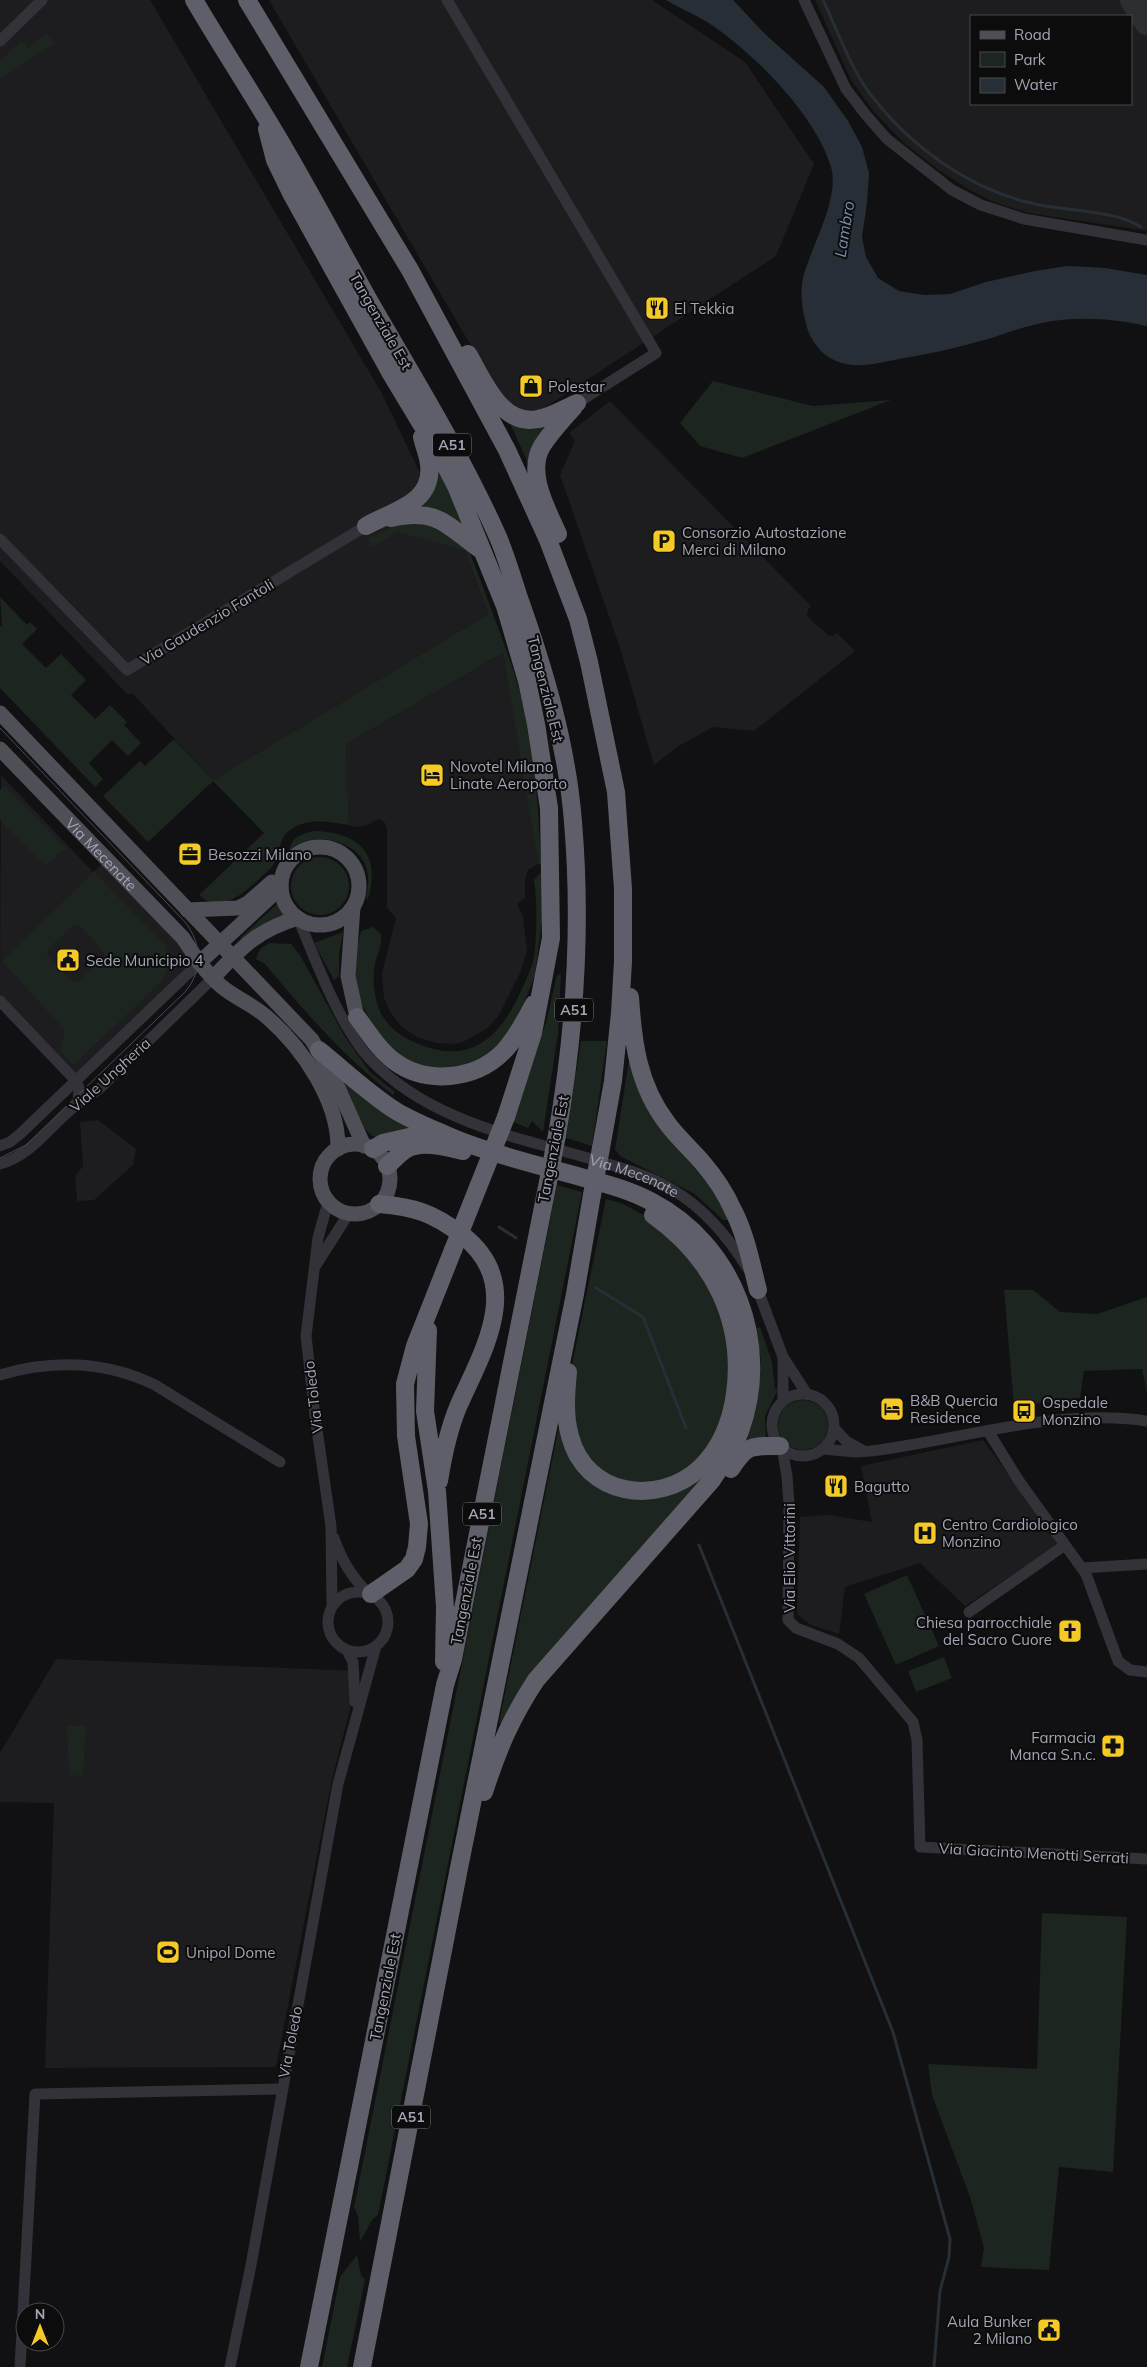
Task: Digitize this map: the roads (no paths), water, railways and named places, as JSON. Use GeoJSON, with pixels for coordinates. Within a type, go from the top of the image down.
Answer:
{"type":"FeatureCollection","features":[{"type":"Feature","properties":{"kind":"highway","name":"A51"},"geometry":{"type":"LineString","coordinates":[[247,0],[410,270],[507,450],[548,540],[578,619],[589,662],[616,792],[624,910],[620,1012],[613,1081],[575,1294],[459,1868],[362,2367]]}},
{"type":"Feature","properties":{"kind":"highway","name":"Tangenziale Est"},"geometry":{"type":"LineString","coordinates":[[196,3],[264,114],[451,443],[499,539],[550,692],[573,820],[577,910],[575,1005],[568,1072],[455,1650],[444,1686],[309,2367]]}},
{"type":"Feature","properties":{"kind":"highway"},"geometry":{"type":"LineString","coordinates":[[264,114],[274,160],[357,314],[456,486],[483,550],[516,638],[536,724],[547,786],[551,845],[551,938],[542,991],[529,1049],[506,1117],[415,1346],[405,1384],[406,1436],[419,1524],[414,1559],[407,1569],[369,1594]]}},
{"type":"Feature","properties":{"kind":"highway"},"geometry":{"type":"LineString","coordinates":[[410,270],[444,313],[494,397],[507,411],[519,418],[534,420],[543,418],[577,402]]}},
{"type":"Feature","properties":{"kind":"highway"},"geometry":{"type":"LineString","coordinates":[[577,402],[542,446],[538,455],[536,469],[540,490],[560,537],[578,594],[578,619]]}},
{"type":"Feature","properties":{"kind":"highway"},"geometry":{"type":"LineString","coordinates":[[366,526],[417,499],[427,488],[429,462],[419,420]]}},
{"type":"Feature","properties":{"kind":"highway"},"geometry":{"type":"LineString","coordinates":[[366,526],[405,515],[424,516],[451,526],[483,550]]}},
{"type":"Feature","properties":{"kind":"highway"},"geometry":{"type":"LineString","coordinates":[[624,910],[633,1044],[640,1070],[652,1098],[666,1123],[704,1164],[733,1210],[745,1240],[758,1290]]}},
{"type":"Feature","properties":{"kind":"highway"},"geometry":{"type":"LineString","coordinates":[[357,1017],[385,1053],[404,1068],[440,1077],[455,1076],[473,1072],[486,1066],[504,1051],[542,991]]}},
{"type":"Feature","properties":{"kind":"highway"},"geometry":{"type":"LineString","coordinates":[[319,1050],[396,1111],[445,1135],[622,1189],[652,1202],[676,1217],[701,1239],[718,1260],[732,1283],[743,1309],[750,1335],[752,1368],[748,1401],[740,1432],[728,1455],[712,1480],[556,1656],[519,1706],[494,1760],[459,1868]]}},
{"type":"Feature","properties":{"kind":"highway"},"geometry":{"type":"LineString","coordinates":[[368,1147],[412,1136],[445,1135]]}},
{"type":"Feature","properties":{"kind":"highway"},"geometry":{"type":"LineString","coordinates":[[387,1166],[406,1150],[416,1146],[445,1147],[489,1158],[632,1202],[670,1227],[697,1255],[726,1303],[734,1326],[737,1377],[734,1404],[720,1442],[699,1469],[684,1480],[651,1492],[625,1490],[602,1480],[579,1457],[570,1437],[566,1408],[575,1294]]}},
{"type":"Feature","properties":{"kind":"highway"},"geometry":{"type":"LineString","coordinates":[[379,1204],[425,1211],[450,1225],[470,1241],[481,1256],[489,1268],[494,1287],[493,1326],[449,1433],[437,1491]]}},
{"type":"Feature","properties":{"kind":"highway"},"geometry":{"type":"LineString","coordinates":[[429,1314],[424,1371],[425,1411],[437,1491],[445,1607],[444,1686]]}},
{"type":"Feature","properties":{"kind":"highway"},"geometry":{"type":"LineString","coordinates":[[632,1570],[645,1564],[674,1537],[724,1479],[745,1450],[757,1445],[781,1447]]}},
{"type":"Feature","properties":{"kind":"highway"},"geometry":{"type":"LineString","coordinates":[[302,2367],[318,2315]]}},
{"type":"Feature","properties":{"kind":"main road","name":"Via Mecenate"},"geometry":{"type":"LineString","coordinates":[[0,713],[312,1040],[319,1050],[368,1147],[380,1155],[387,1166]]}},
{"type":"Feature","properties":{"kind":"main road","name":"Via Mecenate"},"geometry":{"type":"LineString","coordinates":[[0,749],[183,938],[213,978],[222,987],[268,1017],[295,1047],[314,1074],[332,1106],[336,1120],[338,1149]]}},
{"type":"Feature","properties":{"kind":"main road","name":"Via Mecenate"},"geometry":{"type":"LineString","coordinates":[[187,910],[233,909],[243,906],[284,871],[292,859],[309,849],[323,848],[337,852],[348,860],[358,877],[358,894],[353,907],[348,976],[357,1017]]}},
{"type":"Feature","properties":{"kind":"main road"},"geometry":{"type":"LineString","coordinates":[[200,963],[281,887],[284,871]]}},
{"type":"Feature","properties":{"kind":"main road","name":"Via Mecenate"},"geometry":{"type":"LineString","coordinates":[[281,887],[285,904],[298,918]]}},
{"type":"Feature","properties":{"kind":"main road"},"geometry":{"type":"LineString","coordinates":[[213,978],[233,957],[271,927],[298,918],[316,925],[330,924],[343,918],[353,907]]}},
{"type":"Feature","properties":{"kind":"main road"},"geometry":{"type":"LineString","coordinates":[[368,1147],[346,1146],[338,1149],[327,1158],[321,1171],[320,1185],[328,1202],[338,1209],[349,1213],[365,1212],[379,1204],[386,1196],[389,1185],[387,1166]]}},
{"type":"Feature","properties":{"kind":"street"},"geometry":{"type":"LineString","coordinates":[[0,42],[42,0]]}},
{"type":"Feature","properties":{"kind":"street"},"geometry":{"type":"LineString","coordinates":[[447,0],[656,353],[577,402]]}},
{"type":"Feature","properties":{"kind":"street"},"geometry":{"type":"LineString","coordinates":[[804,0],[846,89],[866,115],[887,139],[952,190],[981,205],[1024,219],[1147,240]]}},
{"type":"Feature","properties":{"kind":"street","name":"Via Gaudenzio Fantoli"},"geometry":{"type":"LineString","coordinates":[[0,539],[127,670],[366,526]]}},
{"type":"Feature","properties":{"kind":"street","name":"Via Mecenate"},"geometry":{"type":"LineString","coordinates":[[298,918],[345,1022],[358,1043],[383,1072],[404,1089],[423,1101],[463,1120],[634,1172],[673,1189],[708,1217],[726,1237],[748,1268],[783,1357],[807,1394]]}},
{"type":"Feature","properties":{"kind":"street","name":"Viale Ungheria"},"geometry":{"type":"LineString","coordinates":[[0,1146],[10,1142],[20,1134],[200,963]]}},
{"type":"Feature","properties":{"kind":"street","name":"Viale Ungheria"},"geometry":{"type":"LineString","coordinates":[[2,1160],[27,1152],[78,1103],[98,1090],[213,978]]}},
{"type":"Feature","properties":{"kind":"street"},"geometry":{"type":"LineString","coordinates":[[0,1001],[76,1081],[79,1088],[78,1103]]}},
{"type":"Feature","properties":{"kind":"street","name":"Via Mecenate"},"geometry":{"type":"LineString","coordinates":[[357,1017],[374,1050],[404,1089]]}},
{"type":"Feature","properties":{"kind":"street","name":"Via Toledo"},"geometry":{"type":"LineString","coordinates":[[328,1202],[318,1238],[306,1336],[315,1416],[331,1526]]}},
{"type":"Feature","properties":{"kind":"street"},"geometry":{"type":"LineString","coordinates":[[315,1267],[349,1213]]}},
{"type":"Feature","properties":{"kind":"street","name":"Via Mecenate"},"geometry":{"type":"LineString","coordinates":[[783,1357],[784,1400]]}},
{"type":"Feature","properties":{"kind":"street"},"geometry":{"type":"LineString","coordinates":[[0,1375],[29,1367],[69,1364],[103,1368],[133,1376],[155,1385],[280,1462]]}},
{"type":"Feature","properties":{"kind":"street"},"geometry":{"type":"LineString","coordinates":[[781,1447],[794,1455],[803,1456],[812,1455],[823,1449],[831,1440],[834,1428],[833,1416],[828,1405],[818,1398],[807,1394],[799,1394],[784,1400],[776,1410],[772,1421],[773,1433],[781,1447],[787,1476]]}},
{"type":"Feature","properties":{"kind":"street"},"geometry":{"type":"LineString","coordinates":[[823,1449],[855,1452],[880,1450],[988,1431],[1081,1418],[1121,1417],[1147,1421]]}},
{"type":"Feature","properties":{"kind":"street"},"geometry":{"type":"LineString","coordinates":[[834,1428],[850,1444],[862,1450]]}},
{"type":"Feature","properties":{"kind":"street"},"geometry":{"type":"LineString","coordinates":[[988,1431],[1090,1581],[1118,1661],[1127,1669],[1144,1673]]}},
{"type":"Feature","properties":{"kind":"street"},"geometry":{"type":"LineString","coordinates":[[787,1476],[793,1465],[803,1456]]}},
{"type":"Feature","properties":{"kind":"street","name":"Via Elio Vittorini"},"geometry":{"type":"LineString","coordinates":[[787,1476],[789,1504],[788,1620],[796,1628],[838,1644],[859,1658],[914,1722],[917,1740],[920,1847]]}},
{"type":"Feature","properties":{"kind":"street"},"geometry":{"type":"LineString","coordinates":[[331,1526],[340,1556],[349,1574],[384,1606],[388,1619],[385,1635],[376,1646],[355,1719]]}},
{"type":"Feature","properties":{"kind":"street"},"geometry":{"type":"LineString","coordinates":[[331,1526],[332,1606],[328,1619],[330,1633],[338,1644],[347,1650],[353,1662],[355,1719]]}},
{"type":"Feature","properties":{"kind":"street"},"geometry":{"type":"LineString","coordinates":[[969,1612],[1065,1545]]}},
{"type":"Feature","properties":{"kind":"street"},"geometry":{"type":"LineString","coordinates":[[1082,1568],[1147,1564]]}},
{"type":"Feature","properties":{"kind":"street"},"geometry":{"type":"LineString","coordinates":[[332,1606],[338,1598],[347,1593],[357,1591],[369,1594]]}},
{"type":"Feature","properties":{"kind":"street"},"geometry":{"type":"LineString","coordinates":[[347,1650],[362,1651],[376,1646]]}},
{"type":"Feature","properties":{"kind":"street","name":"Via Toledo"},"geometry":{"type":"LineString","coordinates":[[230,2367],[251,2265],[338,1784],[355,1719]]}},
{"type":"Feature","properties":{"kind":"street","name":"Via Giacinto Menotti Serrati"},"geometry":{"type":"LineString","coordinates":[[920,1847],[1147,1859]]}},
{"type":"Feature","properties":{"kind":"street"},"geometry":{"type":"LineString","coordinates":[[20,2367],[35,2094],[282,2089]]}},
{"type":"Feature","properties":{"kind":"water","name":"Lambro"},"geometry":{"type":"Polygon","coordinates":[[[666,0],[733,0],[765,34],[824,87],[848,121],[862,147],[869,173],[862,237],[866,257],[878,278],[899,291],[924,295],[950,294],[986,282],[1067,266],[1105,268],[1147,275],[1147,326],[1097,319],[1059,320],[1029,326],[986,340],[879,363],[850,365],[836,361],[826,355],[810,336],[802,295],[803,278],[832,193],[831,167],[823,147],[797,106],[762,66],[707,22],[666,0]]]}},
{"type":"Feature","properties":{"kind":"waterway"},"geometry":{"type":"LineString","coordinates":[[823,0],[857,73],[871,95],[904,132],[944,164],[965,177],[1011,197],[1035,204],[1118,217],[1141,227]]}},
{"type":"Feature","properties":{"kind":"waterway"},"geometry":{"type":"LineString","coordinates":[[499,1227],[516,1238]]}},
{"type":"Feature","properties":{"kind":"waterway"},"geometry":{"type":"LineString","coordinates":[[596,1288],[643,1317],[686,1428]]}},
{"type":"Feature","properties":{"kind":"waterway"},"geometry":{"type":"LineString","coordinates":[[699,1545],[893,2032],[950,2239],[949,2257],[940,2291],[934,2367]]}},
{"type":"Feature","properties":{"kind":"tram line"},"geometry":{"type":"LineString","coordinates":[[0,728],[185,922],[195,939],[198,957],[195,975],[185,992],[26,1145],[0,1158]]}},
{"type":"Feature","properties":{"kind":"place","name":"El Tekkia"},"geometry":{"type":"Point","coordinates":[657,308]}},
{"type":"Feature","properties":{"kind":"place","name":"Polestar"},"geometry":{"type":"Point","coordinates":[531,386]}},
{"type":"Feature","properties":{"kind":"place","name":"Consorzio Autostazione Merci di Milano"},"geometry":{"type":"Point","coordinates":[664,541]}},
{"type":"Feature","properties":{"kind":"place","name":"Novotel Milano Linate Aeroporto"},"geometry":{"type":"Point","coordinates":[432,775]}},
{"type":"Feature","properties":{"kind":"place","name":"Besozzi Milano"},"geometry":{"type":"Point","coordinates":[190,854]}},
{"type":"Feature","properties":{"kind":"place","name":"Sede Municipio 4"},"geometry":{"type":"Point","coordinates":[68,960]}},
{"type":"Feature","properties":{"kind":"place","name":"B&B Quercia Residence"},"geometry":{"type":"Point","coordinates":[892,1409]}},
{"type":"Feature","properties":{"kind":"place","name":"Ospedale Monzino"},"geometry":{"type":"Point","coordinates":[1024,1411]}},
{"type":"Feature","properties":{"kind":"place","name":"Bagutto"},"geometry":{"type":"Point","coordinates":[836,1486]}},
{"type":"Feature","properties":{"kind":"place","name":"Centro Cardiologico Monzino"},"geometry":{"type":"Point","coordinates":[925,1533]}},
{"type":"Feature","properties":{"kind":"place","name":"Chiesa parrocchiale del Sacro Cuore"},"geometry":{"type":"Point","coordinates":[1070,1631]}},
{"type":"Feature","properties":{"kind":"place","name":"Farmacia Manca S.n.c."},"geometry":{"type":"Point","coordinates":[1113,1746]}},
{"type":"Feature","properties":{"kind":"place","name":"Unipol Dome"},"geometry":{"type":"Point","coordinates":[168,1952]}},
{"type":"Feature","properties":{"kind":"place","name":"Aula Bunker 2 Milano"},"geometry":{"type":"Point","coordinates":[1049,2330]}}]}
